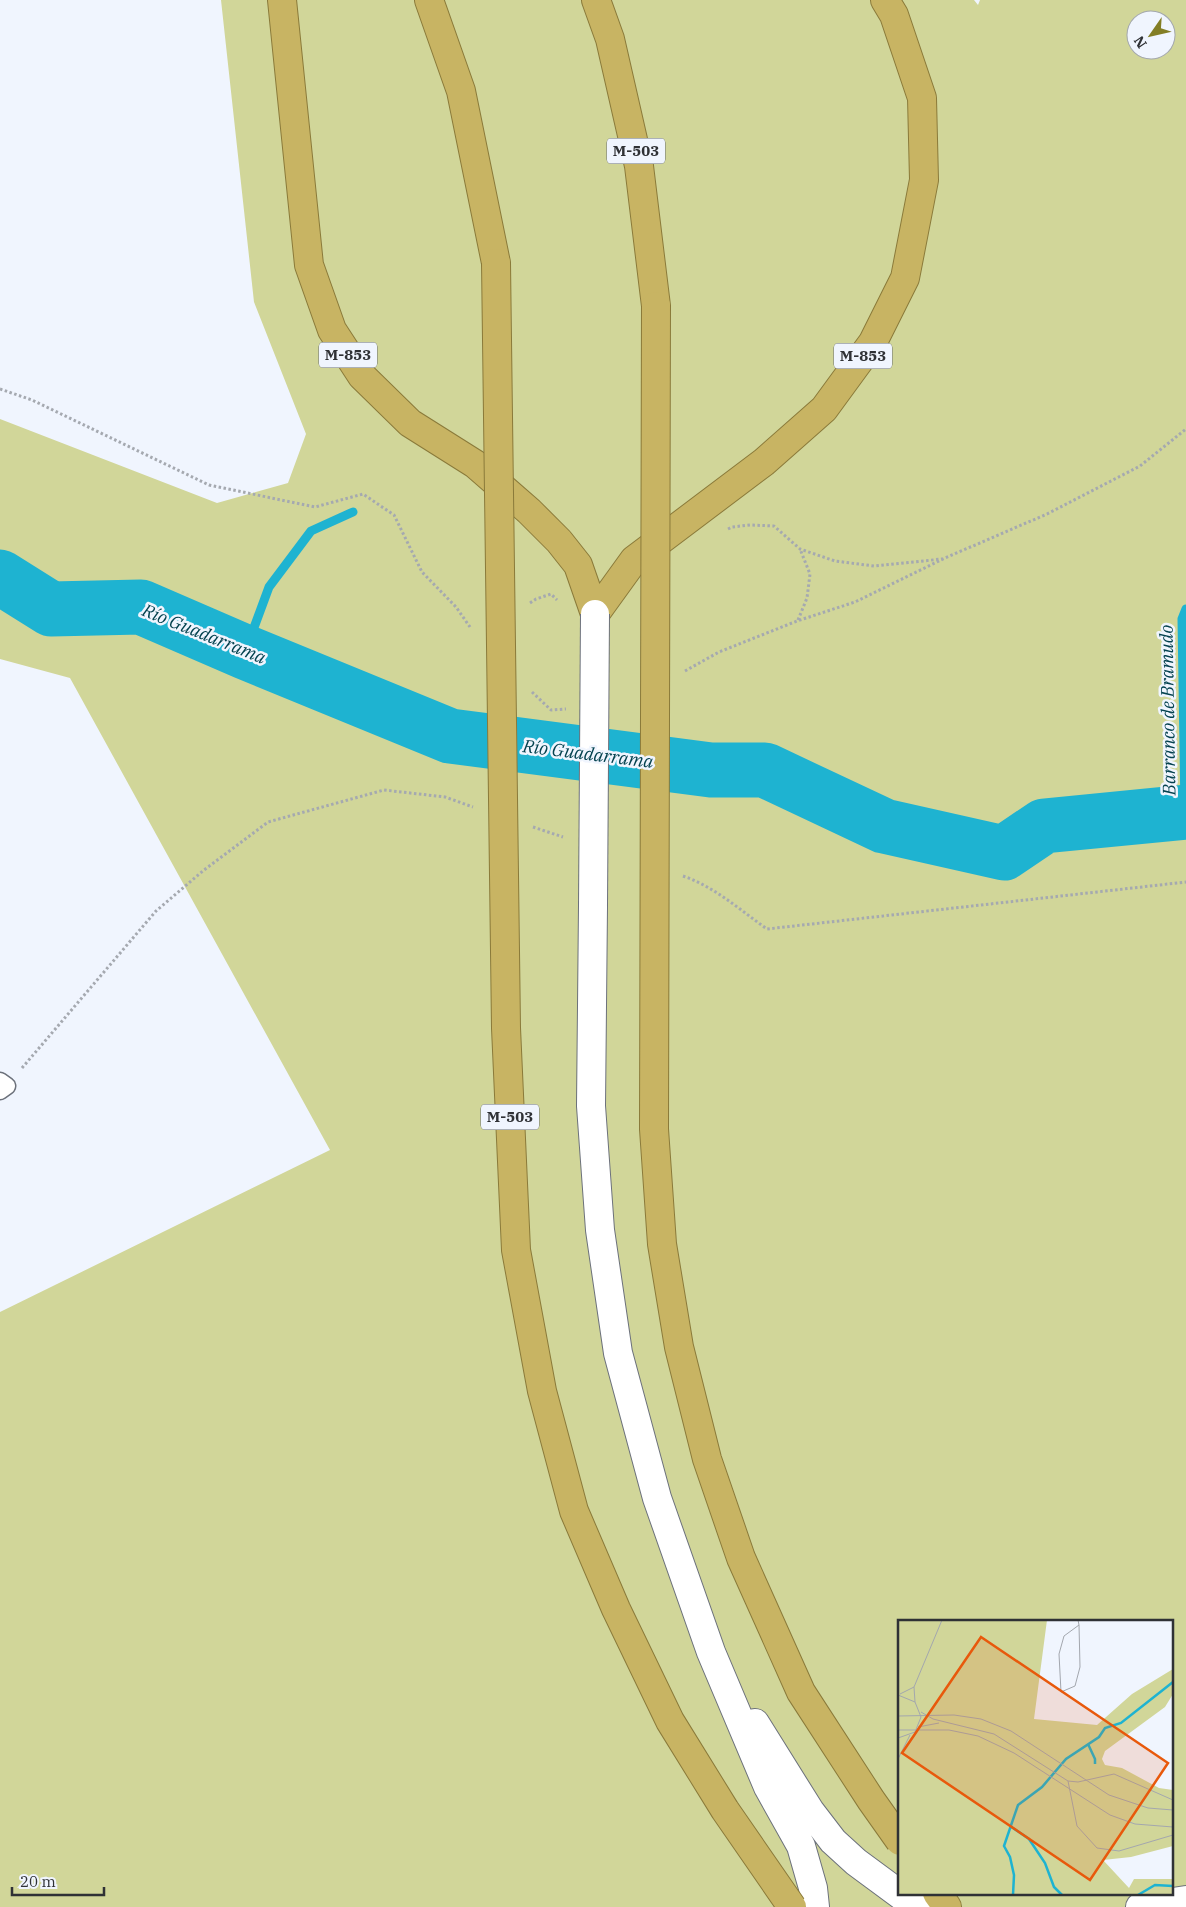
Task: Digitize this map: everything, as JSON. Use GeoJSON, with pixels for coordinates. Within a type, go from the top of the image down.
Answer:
{"type":"FeatureCollection","features":[{"type":"Feature","properties":{"kind":"highway","name":"M-853"},"geometry":{"type":"LineString","coordinates":[[282,0],[309,265],[332,330],[362,376],[410,423],[475,464],[529,511],[559,542],[578,565],[595,614]]}},
{"type":"Feature","properties":{"kind":"highway","name":"M-503"},"geometry":{"type":"LineString","coordinates":[[429,0],[461,91],[496,263],[506,1028],[516,1250],[542,1391],[574,1511],[616,1609],[670,1721],[725,1810],[792,1907]]}},
{"type":"Feature","properties":{"kind":"highway","name":"M-503"},"geometry":{"type":"LineString","coordinates":[[596,0],[610,39],[639,166],[656,306],[654,1120],[662,1244],[679,1347],[705,1449],[741,1558],[802,1692],[871,1800],[898,1838]]}},
{"type":"Feature","properties":{"kind":"highway","name":"M-853"},"geometry":{"type":"LineString","coordinates":[[595,614],[634,560],[764,462],[824,409],[873,342],[904,278],[924,180],[922,98],[894,15],[885,0]]}},
{"type":"Feature","properties":{"kind":"highway"},"geometry":{"type":"LineString","coordinates":[[938,1894],[947,1907]]}},
{"type":"Feature","properties":{"kind":"main road","name":"M-853"},"geometry":{"type":"LineString","coordinates":[[595,614],[591,1106],[600,1230],[618,1353],[658,1498],[711,1652],[768,1787],[801,1846],[813,1888],[815,1907]]}},
{"type":"Feature","properties":{"kind":"main road","name":"M-853"},"geometry":{"type":"LineString","coordinates":[[711,1652],[810,1811],[833,1841],[856,1862],[898,1893]]}},
{"type":"Feature","properties":{"kind":"main road","name":"M-853"},"geometry":{"type":"LineString","coordinates":[[899,1894],[917,1907]]}},
{"type":"Feature","properties":{"kind":"main road"},"geometry":{"type":"LineString","coordinates":[[1140,1907],[1186,1900]]}},
{"type":"Feature","properties":{"kind":"path"},"geometry":{"type":"LineString","coordinates":[[0,389],[32,400],[209,485],[315,507],[363,494],[394,516],[422,572],[468,622]]}},
{"type":"Feature","properties":{"kind":"path"},"geometry":{"type":"LineString","coordinates":[[719,652],[797,620],[856,602],[945,558],[1047,514],[1140,466],[1186,429]]}},
{"type":"Feature","properties":{"kind":"path"},"geometry":{"type":"LineString","coordinates":[[725,530],[732,527],[750,525],[774,526],[800,549],[835,560],[874,566],[945,558]]}},
{"type":"Feature","properties":{"kind":"path"},"geometry":{"type":"LineString","coordinates":[[797,620],[807,598],[810,574],[800,549]]}},
{"type":"Feature","properties":{"kind":"path"},"geometry":{"type":"LineString","coordinates":[[528,605],[536,599],[551,594],[560,603],[595,614]]}},
{"type":"Feature","properties":{"kind":"path"},"geometry":{"type":"LineString","coordinates":[[2,1086],[156,911],[204,870],[268,822],[384,790],[445,797]]}},
{"type":"Feature","properties":{"kind":"path"},"geometry":{"type":"LineString","coordinates":[[767,930],[1186,882]]}},
{"type":"Feature","properties":{"kind":"green space"},"geometry":{"type":"Polygon","coordinates":[[[221,0],[974,0],[978,5],[980,0],[1186,0],[1186,1907],[0,1907],[0,1312],[330,1150],[70,678],[0,659],[0,419],[217,503],[288,483],[306,434],[254,302],[221,0]]]}},
{"type":"Feature","properties":{"kind":"waterway"},"geometry":{"type":"LineString","coordinates":[[245,652],[269,587],[311,531],[353,512]]}},
{"type":"Feature","properties":{"kind":"waterway","name":"Río Guadarrama"},"geometry":{"type":"LineString","coordinates":[[0,577],[51,609],[141,607],[450,736],[711,770],[765,770],[884,826],[1004,853],[1044,826],[1186,812]]}},
{"type":"Feature","properties":{"kind":"waterway","name":"Barranco de Bramudo"},"geometry":{"type":"LineString","coordinates":[[1185,812],[1182,619],[1186,609]]}}]}
